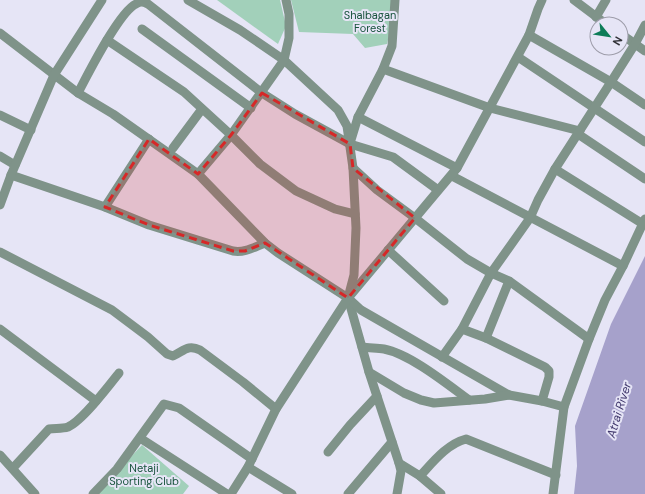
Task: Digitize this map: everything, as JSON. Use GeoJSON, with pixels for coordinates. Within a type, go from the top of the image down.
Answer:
{"type":"FeatureCollection","features":[{"type":"Feature","properties":{"kind":"street"},"geometry":{"type":"LineString","coordinates":[[0,206],[15,165],[54,76],[102,0]]}},
{"type":"Feature","properties":{"kind":"street"},"geometry":{"type":"LineString","coordinates":[[188,0],[240,30],[284,60],[338,110],[347,126],[353,168],[355,214],[354,275],[348,298],[369,372],[400,463],[401,472],[397,494]]}},
{"type":"Feature","properties":{"kind":"street"},"geometry":{"type":"LineString","coordinates":[[198,174],[231,135],[284,60],[289,38],[289,14],[286,0]]}},
{"type":"Feature","properties":{"kind":"street"},"geometry":{"type":"LineString","coordinates":[[350,144],[358,117],[392,46],[396,0]]}},
{"type":"Feature","properties":{"kind":"street"},"geometry":{"type":"LineString","coordinates":[[231,494],[248,468],[276,409],[348,298],[438,190],[452,176],[518,57],[529,35],[542,0]]}},
{"type":"Feature","properties":{"kind":"street"},"geometry":{"type":"LineString","coordinates":[[574,0],[595,16]]}},
{"type":"Feature","properties":{"kind":"street"},"geometry":{"type":"LineString","coordinates":[[597,16],[606,0]]}},
{"type":"Feature","properties":{"kind":"street"},"geometry":{"type":"LineString","coordinates":[[78,92],[107,40],[134,4],[142,2],[148,4],[262,93],[295,114],[350,144],[393,157],[438,190]]}},
{"type":"Feature","properties":{"kind":"street"},"geometry":{"type":"LineString","coordinates":[[442,357],[462,329],[491,273],[530,218],[555,169],[635,44],[645,25]]}},
{"type":"Feature","properties":{"kind":"street"},"geometry":{"type":"LineString","coordinates":[[142,29],[251,108]]}},
{"type":"Feature","properties":{"kind":"street"},"geometry":{"type":"LineString","coordinates":[[0,33],[54,76],[149,139],[198,174],[265,242],[278,253],[348,298],[361,310],[509,394],[542,400],[564,407]]}},
{"type":"Feature","properties":{"kind":"street"},"geometry":{"type":"LineString","coordinates":[[529,35],[611,82],[645,105]]}},
{"type":"Feature","properties":{"kind":"street"},"geometry":{"type":"LineString","coordinates":[[107,40],[184,92],[260,164],[296,191],[335,209],[355,214]]}},
{"type":"Feature","properties":{"kind":"street"},"geometry":{"type":"LineString","coordinates":[[629,40],[645,51]]}},
{"type":"Feature","properties":{"kind":"street"},"geometry":{"type":"LineString","coordinates":[[518,57],[645,142]]}},
{"type":"Feature","properties":{"kind":"street"},"geometry":{"type":"LineString","coordinates":[[382,69],[490,108],[579,132],[645,179]]}},
{"type":"Feature","properties":{"kind":"street"},"geometry":{"type":"LineString","coordinates":[[173,148],[202,109]]}},
{"type":"Feature","properties":{"kind":"street"},"geometry":{"type":"LineString","coordinates":[[0,114],[30,130]]}},
{"type":"Feature","properties":{"kind":"street"},"geometry":{"type":"LineString","coordinates":[[358,117],[457,168]]}},
{"type":"Feature","properties":{"kind":"street"},"geometry":{"type":"LineString","coordinates":[[105,207],[149,139]]}},
{"type":"Feature","properties":{"kind":"street"},"geometry":{"type":"LineString","coordinates":[[0,156],[15,165]]}},
{"type":"Feature","properties":{"kind":"street"},"geometry":{"type":"LineString","coordinates":[[353,168],[377,190],[467,259],[491,273],[509,281],[589,339]]}},
{"type":"Feature","properties":{"kind":"street"},"geometry":{"type":"LineString","coordinates":[[553,494],[564,407],[589,339],[644,221],[555,169]]}},
{"type":"Feature","properties":{"kind":"street"},"geometry":{"type":"LineString","coordinates":[[11,175],[105,207],[149,225],[233,251],[245,251],[265,242]]}},
{"type":"Feature","properties":{"kind":"street"},"geometry":{"type":"LineString","coordinates":[[452,176],[623,266]]}},
{"type":"Feature","properties":{"kind":"street"},"geometry":{"type":"LineString","coordinates":[[388,250],[444,301]]}},
{"type":"Feature","properties":{"kind":"street"},"geometry":{"type":"LineString","coordinates":[[0,252],[112,310],[148,337],[167,354],[173,356],[188,348],[194,347],[200,350],[276,409]]}},
{"type":"Feature","properties":{"kind":"street"},"geometry":{"type":"LineString","coordinates":[[486,338],[509,281]]}},
{"type":"Feature","properties":{"kind":"street"},"geometry":{"type":"LineString","coordinates":[[0,329],[96,401]]}},
{"type":"Feature","properties":{"kind":"street"},"geometry":{"type":"LineString","coordinates":[[462,329],[486,338],[545,367],[549,371],[549,377],[542,400]]}},
{"type":"Feature","properties":{"kind":"street"},"geometry":{"type":"LineString","coordinates":[[362,347],[384,349],[400,355],[429,372],[469,400]]}},
{"type":"Feature","properties":{"kind":"street"},"geometry":{"type":"LineString","coordinates":[[369,372],[404,393],[421,400],[434,403],[509,394]]}},
{"type":"Feature","properties":{"kind":"street"},"geometry":{"type":"LineString","coordinates":[[13,468],[49,429],[62,428],[75,422],[96,401],[119,373]]}},
{"type":"Feature","properties":{"kind":"street"},"geometry":{"type":"LineString","coordinates":[[328,452],[350,425],[377,396]]}},
{"type":"Feature","properties":{"kind":"street"},"geometry":{"type":"LineString","coordinates":[[93,494],[116,469],[164,404],[179,408],[252,459]]}},
{"type":"Feature","properties":{"kind":"street"},"geometry":{"type":"LineString","coordinates":[[140,438],[227,494]]}},
{"type":"Feature","properties":{"kind":"street"},"geometry":{"type":"LineString","coordinates":[[420,476],[440,455],[457,442],[466,439],[556,474]]}},
{"type":"Feature","properties":{"kind":"street"},"geometry":{"type":"LineString","coordinates":[[348,494],[392,442]]}},
{"type":"Feature","properties":{"kind":"street"},"geometry":{"type":"LineString","coordinates":[[0,455],[35,494]]}},
{"type":"Feature","properties":{"kind":"street"},"geometry":{"type":"LineString","coordinates":[[400,463],[420,476],[441,494]]}},
{"type":"Feature","properties":{"kind":"street"},"geometry":{"type":"LineString","coordinates":[[248,468],[292,494]]}},
{"type":"Feature","properties":{"kind":"highlighted area"},"geometry":{"type":"Polygon","coordinates":[[[262,93],[350,144],[353,168],[415,218],[348,298],[265,243],[245,251],[233,251],[149,225],[105,207],[149,139],[198,174],[231,135],[262,93]]]}},
{"type":"Feature","properties":{"kind":"green space"},"geometry":{"type":"Polygon","coordinates":[[[217,0],[280,0],[286,26],[278,44],[217,0]]]}},
{"type":"Feature","properties":{"kind":"green space","name":"Shalbagan Forest"},"geometry":{"type":"Polygon","coordinates":[[[291,0],[397,0],[387,44],[365,48],[353,34],[299,32],[291,0]]]}},
{"type":"Feature","properties":{"kind":"green space","name":"Netaji Sporting Club"},"geometry":{"type":"Polygon","coordinates":[[[142,445],[189,486],[183,494],[96,494],[142,445]]]}},
{"type":"Feature","properties":{"kind":"water","name":"Atrai River"},"geometry":{"type":"Polygon","coordinates":[[[645,256],[645,494],[574,494],[577,466],[575,426],[611,324],[645,256]]]}}]}
